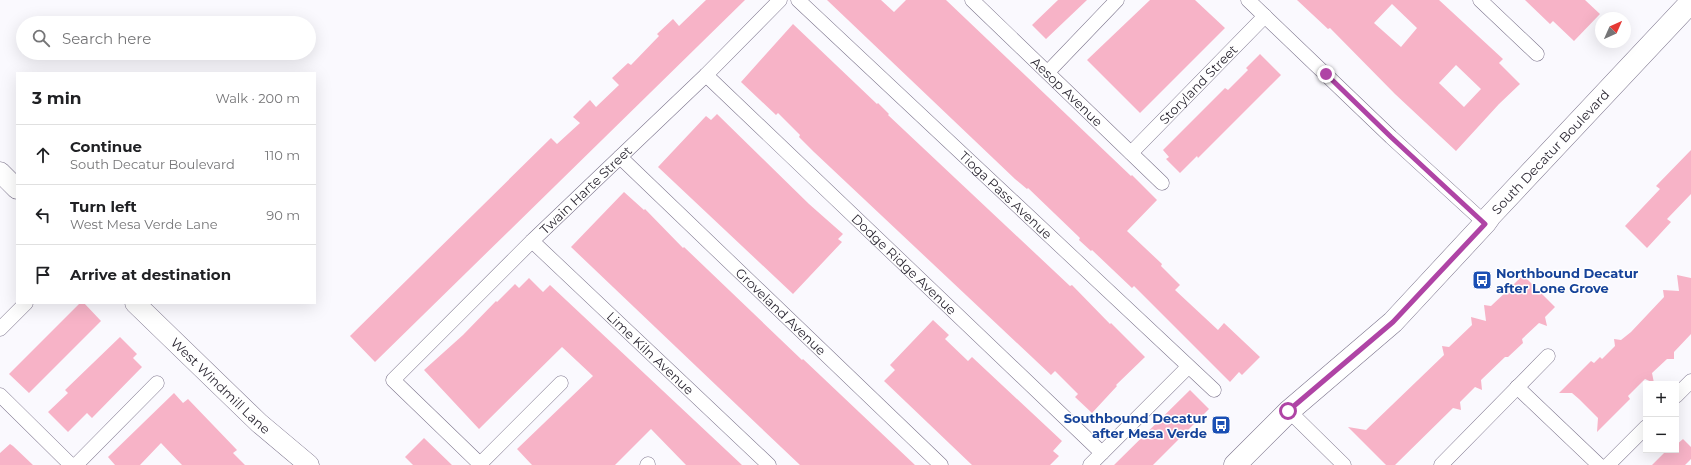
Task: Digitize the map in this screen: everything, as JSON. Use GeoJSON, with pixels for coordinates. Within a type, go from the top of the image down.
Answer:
{"type":"FeatureCollection","features":[{"type":"Feature","properties":{"kind":"main road","name":"South Decatur Boulevard"},"geometry":{"type":"LineString","coordinates":[[1235,465],[1288,411],[1393,322],[1485,224],[1490,216],[1556,145],[1691,2]]}},
{"type":"Feature","properties":{"kind":"street","name":"Twain Harte Street"},"geometry":{"type":"LineString","coordinates":[[481,464],[393,380],[532,241],[706,74],[780,0]]}},
{"type":"Feature","properties":{"kind":"street","name":"Tioga Pass Avenue"},"geometry":{"type":"LineString","coordinates":[[798,0],[1214,390]]}},
{"type":"Feature","properties":{"kind":"street","name":"Aesop Avenue"},"geometry":{"type":"LineString","coordinates":[[972,0],[1162,183]]}},
{"type":"Feature","properties":{"kind":"street"},"geometry":{"type":"LineString","coordinates":[[1048,72],[1117,0]]}},
{"type":"Feature","properties":{"kind":"street"},"geometry":{"type":"LineString","coordinates":[[1248,0],[1391,137],[1485,224]]}},
{"type":"Feature","properties":{"kind":"street"},"geometry":{"type":"LineString","coordinates":[[1480,0],[1537,54]]}},
{"type":"Feature","properties":{"kind":"street","name":"Storyland Street"},"geometry":{"type":"LineString","coordinates":[[1131,153],[1265,16]]}},
{"type":"Feature","properties":{"kind":"street","name":"Dodge Ridge Avenue"},"geometry":{"type":"LineString","coordinates":[[706,74],[1102,453]]}},
{"type":"Feature","properties":{"kind":"street","name":"Groveland Avenue"},"geometry":{"type":"LineString","coordinates":[[620,157],[941,465]]}},
{"type":"Feature","properties":{"kind":"street"},"geometry":{"type":"LineString","coordinates":[[0,172],[16,188]]}},
{"type":"Feature","properties":{"kind":"street","name":"Lime Kiln Avenue"},"geometry":{"type":"LineString","coordinates":[[532,241],[769,465]]}},
{"type":"Feature","properties":{"kind":"street"},"geometry":{"type":"LineString","coordinates":[[0,329],[25,304]]}},
{"type":"Feature","properties":{"kind":"street","name":"West Windmill Lane"},"geometry":{"type":"LineString","coordinates":[[136,304],[259,423],[310,465]]}},
{"type":"Feature","properties":{"kind":"street"},"geometry":{"type":"LineString","coordinates":[[1441,465],[1548,356]]}},
{"type":"Feature","properties":{"kind":"street"},"geometry":{"type":"LineString","coordinates":[[1090,465],[1188,367]]}},
{"type":"Feature","properties":{"kind":"street"},"geometry":{"type":"LineString","coordinates":[[1679,393],[1691,381]]}},
{"type":"Feature","properties":{"kind":"street"},"geometry":{"type":"LineString","coordinates":[[76,465],[157,383]]}},
{"type":"Feature","properties":{"kind":"street"},"geometry":{"type":"LineString","coordinates":[[481,464],[561,383]]}},
{"type":"Feature","properties":{"kind":"street"},"geometry":{"type":"LineString","coordinates":[[1517,387],[1599,465]]}},
{"type":"Feature","properties":{"kind":"street"},"geometry":{"type":"LineString","coordinates":[[0,395],[71,465]]}},
{"type":"Feature","properties":{"kind":"street"},"geometry":{"type":"LineString","coordinates":[[1288,411],[1344,465]]}},
{"type":"Feature","properties":{"kind":"street"},"geometry":{"type":"LineString","coordinates":[[1608,465],[1643,430]]}},
{"type":"Feature","properties":{"kind":"building"},"geometry":{"type":"Polygon","coordinates":[[[706,0],[745,0],[375,362],[350,336],[551,138],[557,144],[580,123],[573,117],[590,100],[596,107],[619,85],[612,78],[628,63],[631,65],[659,36],[657,34],[673,19],[679,26],[706,0]]]}},
{"type":"Feature","properties":{"kind":"building"},"geometry":{"type":"Polygon","coordinates":[[[827,0],[881,0],[894,12],[906,0],[946,0],[1157,200],[1127,231],[1162,264],[1161,266],[1180,285],[1175,290],[1218,330],[1224,323],[1260,357],[1242,375],[1239,372],[1230,382],[1134,286],[1132,288],[1092,250],[1091,251],[1079,240],[1080,238],[1028,188],[1027,189],[1015,179],[827,0]]]}},
{"type":"Feature","properties":{"kind":"building"},"geometry":{"type":"Polygon","coordinates":[[[1058,0],[1087,0],[1046,39],[1032,25],[1058,0]]]}},
{"type":"Feature","properties":{"kind":"building"},"geometry":{"type":"Polygon","coordinates":[[[1150,0],[1195,0],[1225,28],[1140,113],[1087,60],[1150,0]]]}},
{"type":"Feature","properties":{"kind":"building"},"geometry":{"type":"Polygon","coordinates":[[[1297,0],[1439,0],[1503,59],[1499,63],[1520,84],[1499,104],[1456,151],[1395,94],[1330,28],[1328,29],[1297,0]],[[1392,4],[1374,23],[1401,47],[1417,28],[1392,4]],[[1456,65],[1439,83],[1464,107],[1481,89],[1456,65]]]}},
{"type":"Feature","properties":{"kind":"building"},"geometry":{"type":"Polygon","coordinates":[[[1525,0],[1585,0],[1598,12],[1595,12],[1595,19],[1574,41],[1553,21],[1550,24],[1525,0]]]}},
{"type":"Feature","properties":{"kind":"building"},"geometry":{"type":"Polygon","coordinates":[[[793,24],[1070,286],[1072,285],[1145,357],[1116,385],[1117,386],[1092,413],[1075,397],[1078,394],[1055,371],[1051,375],[814,152],[799,137],[800,135],[778,113],[776,115],[741,82],[793,24]]]}},
{"type":"Feature","properties":{"kind":"building"},"geometry":{"type":"Polygon","coordinates":[[[1260,54],[1281,75],[1198,158],[1197,156],[1180,173],[1166,159],[1169,157],[1163,150],[1225,88],[1228,90],[1248,70],[1246,68],[1260,54]]]}},
{"type":"Feature","properties":{"kind":"building"},"geometry":{"type":"Polygon","coordinates":[[[717,114],[809,204],[843,234],[838,239],[842,242],[793,294],[658,167],[706,116],[711,120],[717,114]]]}},
{"type":"Feature","properties":{"kind":"building"},"geometry":{"type":"Polygon","coordinates":[[[1691,150],[1691,194],[1667,219],[1671,222],[1647,248],[1625,226],[1660,189],[1656,186],[1691,150]]]}},
{"type":"Feature","properties":{"kind":"building"},"geometry":{"type":"Polygon","coordinates":[[[624,192],[644,210],[645,209],[683,248],[684,247],[915,465],[800,465],[571,247],[624,192]]]}},
{"type":"Feature","properties":{"kind":"building"},"geometry":{"type":"Polygon","coordinates":[[[1523,275],[1555,307],[1545,317],[1547,326],[1539,323],[1522,339],[1523,343],[1508,357],[1505,357],[1481,380],[1482,390],[1475,387],[1460,402],[1461,410],[1453,408],[1395,465],[1386,465],[1348,427],[1366,430],[1444,355],[1442,346],[1449,347],[1472,325],[1471,317],[1486,321],[1484,305],[1491,306],[1508,290],[1507,283],[1514,284],[1523,275]]]}},
{"type":"Feature","properties":{"kind":"building"},"geometry":{"type":"Polygon","coordinates":[[[1677,275],[1691,278],[1691,334],[1674,352],[1674,359],[1667,359],[1652,373],[1654,381],[1645,379],[1628,396],[1630,399],[1597,432],[1598,418],[1572,393],[1559,393],[1591,361],[1594,363],[1600,357],[1602,359],[1615,346],[1614,339],[1621,340],[1631,332],[1664,297],[1663,290],[1679,291],[1677,275]]]}},
{"type":"Feature","properties":{"kind":"building"},"geometry":{"type":"Polygon","coordinates":[[[529,278],[543,292],[550,285],[742,465],[686,465],[651,429],[615,465],[532,465],[517,449],[593,376],[562,347],[479,429],[424,370],[463,335],[515,284],[519,288],[529,278]]]}},
{"type":"Feature","properties":{"kind":"building"},"geometry":{"type":"Polygon","coordinates":[[[79,304],[85,304],[101,321],[29,393],[9,374],[79,304]]]}},
{"type":"Feature","properties":{"kind":"building"},"geometry":{"type":"Polygon","coordinates":[[[933,320],[949,335],[945,339],[968,361],[972,357],[1062,441],[1053,451],[1059,456],[1050,465],[972,465],[884,381],[895,370],[890,365],[933,320]]]}},
{"type":"Feature","properties":{"kind":"building"},"geometry":{"type":"Polygon","coordinates":[[[120,337],[137,354],[133,358],[142,367],[92,418],[87,413],[68,432],[48,412],[68,393],[65,390],[120,337]]]}},
{"type":"Feature","properties":{"kind":"building"},"geometry":{"type":"Polygon","coordinates":[[[1190,390],[1209,409],[1153,465],[1114,465],[1190,390]]]}},
{"type":"Feature","properties":{"kind":"building"},"geometry":{"type":"Polygon","coordinates":[[[174,393],[183,403],[188,399],[237,450],[233,453],[245,465],[182,465],[161,443],[140,465],[115,465],[108,457],[174,393]]]}},
{"type":"Feature","properties":{"kind":"building"},"geometry":{"type":"Polygon","coordinates":[[[424,438],[452,465],[413,465],[405,457],[424,438]]]}},
{"type":"Feature","properties":{"kind":"building"},"geometry":{"type":"Polygon","coordinates":[[[1683,439],[1691,447],[1691,459],[1685,465],[1652,465],[1664,453],[1679,453],[1679,442],[1683,439]]]}},
{"type":"Feature","properties":{"kind":"building"},"geometry":{"type":"Polygon","coordinates":[[[10,444],[33,465],[0,465],[0,453],[10,444]]]}},
{"type":"Feature","properties":{"kind":"place","name":"Northbound Decatur after Lone Grove"},"geometry":{"type":"Point","coordinates":[1482,280]}},
{"type":"Feature","properties":{"kind":"place","name":"Southbound Decatur after Mesa Verde"},"geometry":{"type":"Point","coordinates":[1221,425]}},
{"type":"Feature","properties":{"kind":"route"},"geometry":{"type":"LineString","coordinates":[[1288,411],[1393,322],[1485,224],[1391,137],[1326,74]]}}]}
